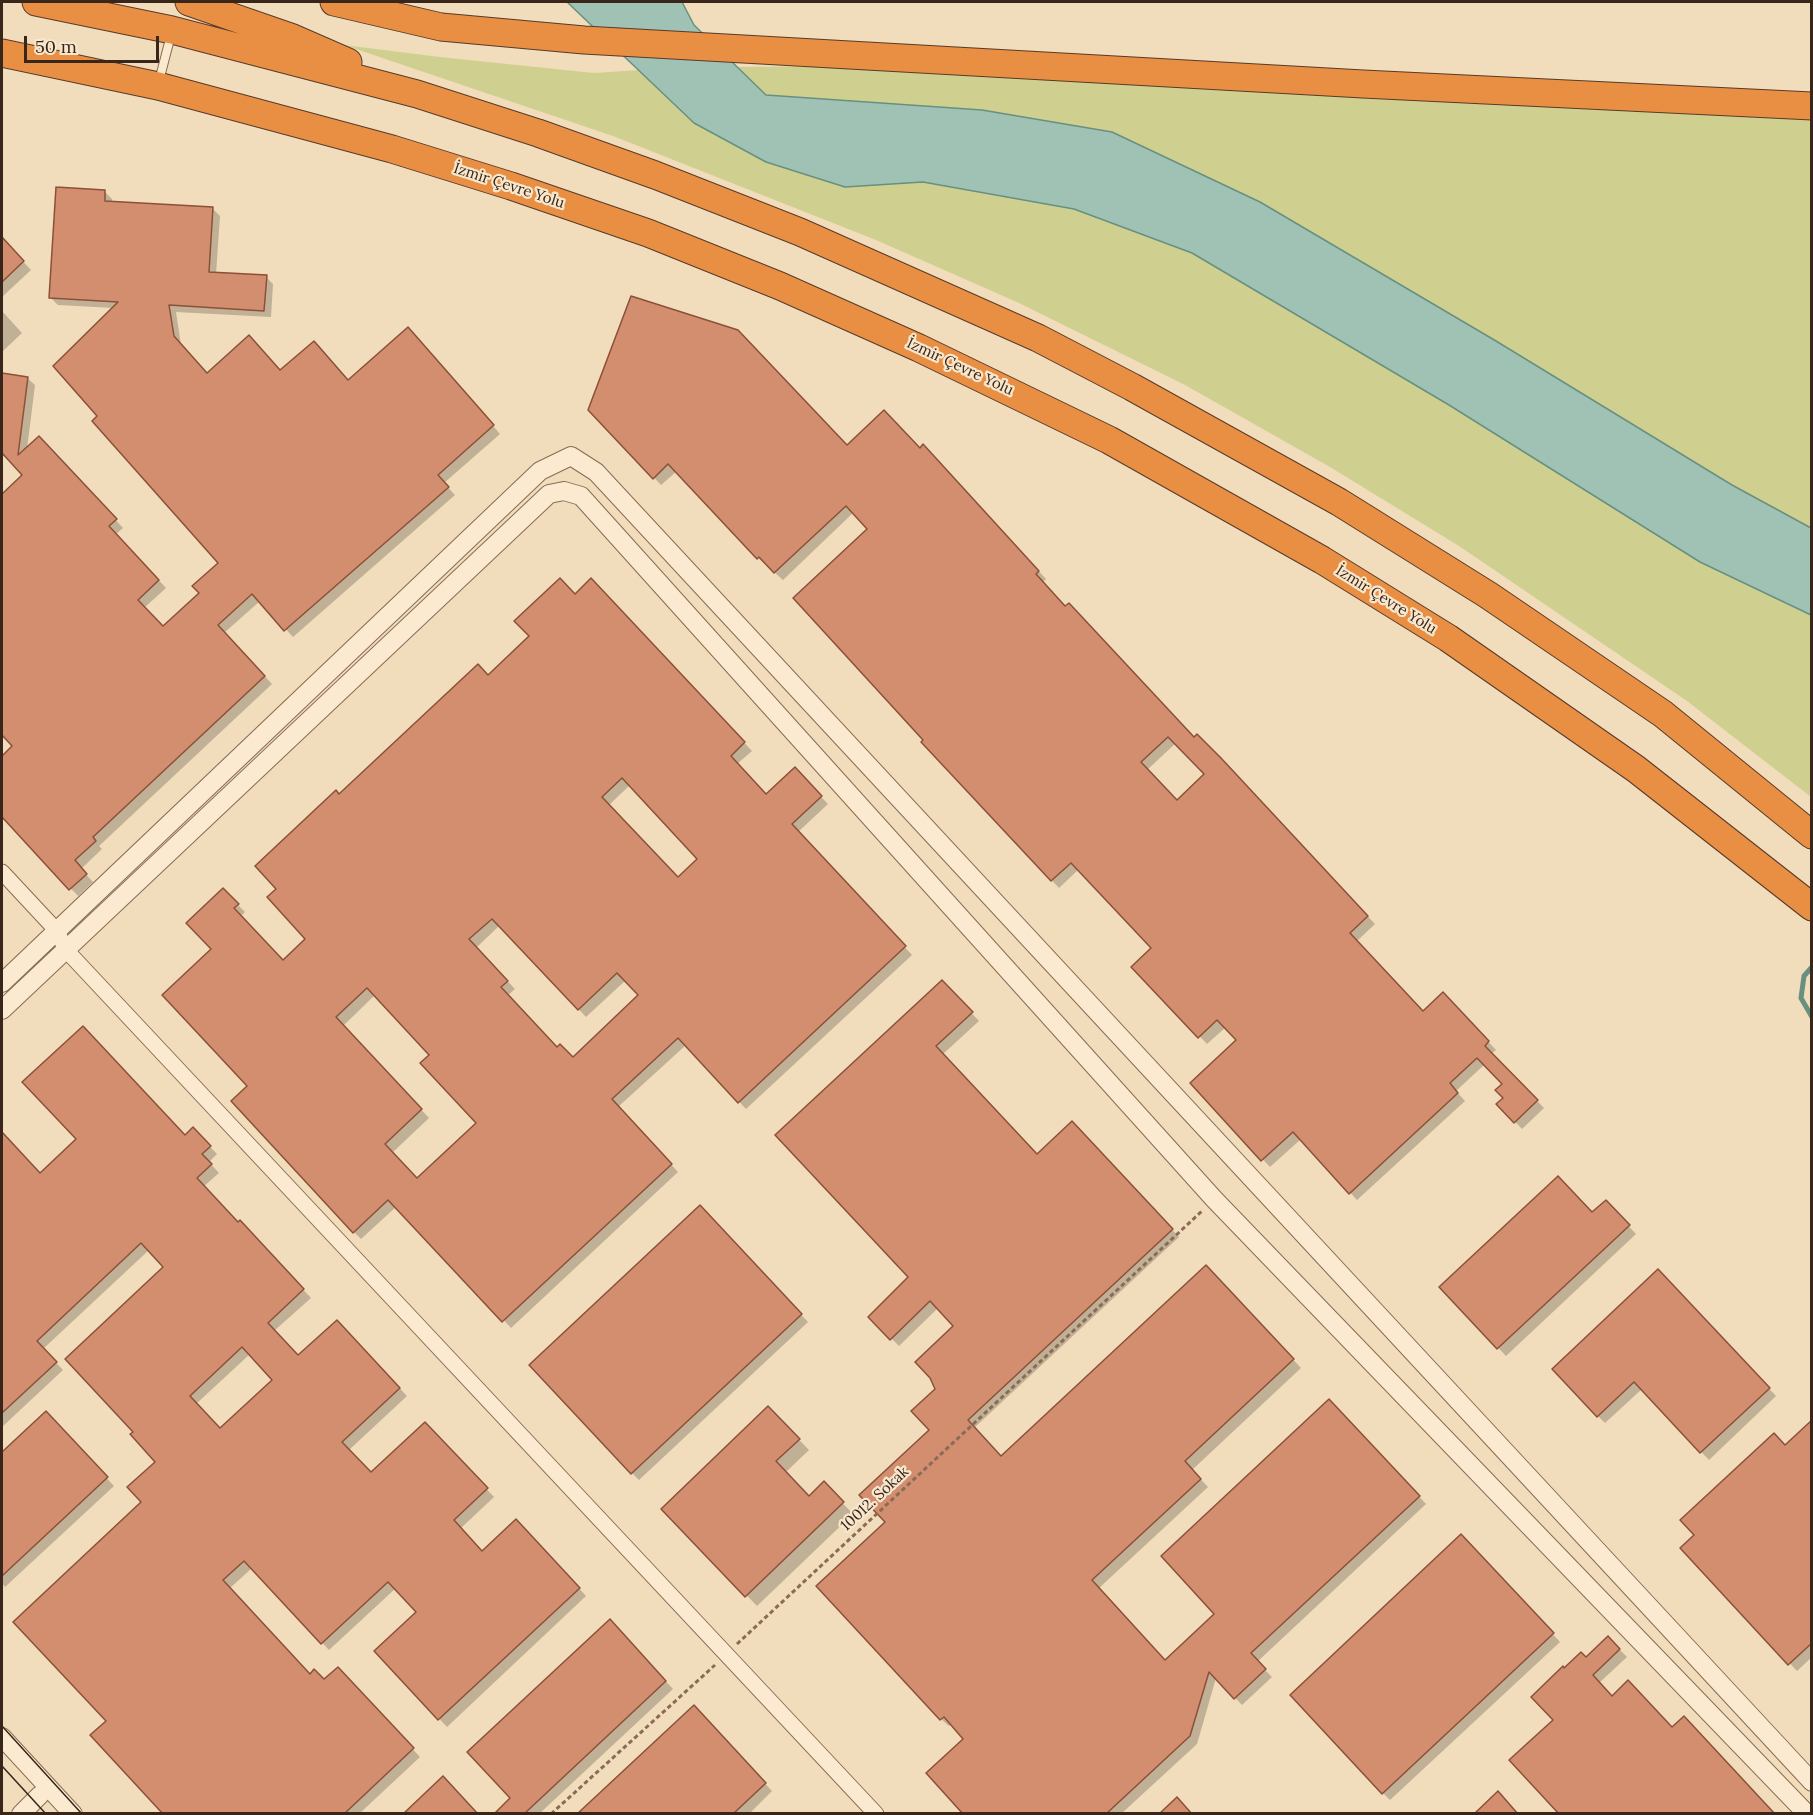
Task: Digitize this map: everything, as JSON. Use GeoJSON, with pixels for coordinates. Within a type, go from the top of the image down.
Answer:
{"type":"FeatureCollection","features":[{"type":"Feature","properties":{"kind":"highway"},"geometry":{"type":"LineString","coordinates":[[36,2],[172,30],[417,94],[656,175],[767,219],[1038,338],[1132,387],[1339,502],[1478,589],[1663,714],[1812,835]]}},
{"type":"Feature","properties":{"kind":"highway"},"geometry":{"type":"LineString","coordinates":[[189,2],[293,38],[417,94]]}},
{"type":"Feature","properties":{"kind":"highway"},"geometry":{"type":"LineString","coordinates":[[334,2],[441,27],[584,40],[1812,106]]}},
{"type":"Feature","properties":{"kind":"highway","name":"İzmir Çevre Yolu"},"geometry":{"type":"LineString","coordinates":[[2,53],[158,86],[392,148],[648,233],[780,286],[919,348],[1109,440],[1322,560],[1448,638],[1636,769],[1812,907]]}},
{"type":"Feature","properties":{"kind":"highway"},"geometry":{"type":"LineString","coordinates":[[1750,785],[1812,826]]}},
{"type":"Feature","properties":{"kind":"street"},"geometry":{"type":"LineString","coordinates":[[564,491],[571,456]]}},
{"type":"Feature","properties":{"kind":"street"},"geometry":{"type":"LineString","coordinates":[[2,983],[540,471],[571,456]]}},
{"type":"Feature","properties":{"kind":"street"},"geometry":{"type":"LineString","coordinates":[[571,456],[596,472],[1812,1782]]}},
{"type":"Feature","properties":{"kind":"street"},"geometry":{"type":"LineString","coordinates":[[2,1010],[549,494],[564,491],[581,495],[1214,1199],[1807,1814]]}},
{"type":"Feature","properties":{"kind":"street"},"geometry":{"type":"LineString","coordinates":[[2,872],[57,931],[66,950],[876,1814]]}},
{"type":"Feature","properties":{"kind":"street"},"geometry":{"type":"LineString","coordinates":[[2,1737],[73,1814]]}},
{"type":"Feature","properties":{"kind":"street"},"geometry":{"type":"LineString","coordinates":[[2,1755],[57,1814]]}},
{"type":"Feature","properties":{"kind":"street"},"geometry":{"type":"LineString","coordinates":[[21,1814],[40,1796]]}},
{"type":"Feature","properties":{"kind":"lane"},"geometry":{"type":"LineString","coordinates":[[158,86],[172,30]]}},
{"type":"Feature","properties":{"kind":"path","name":"10012. Sokak"},"geometry":{"type":"LineString","coordinates":[[551,1814],[1214,1199]]}},
{"type":"Feature","properties":{"kind":"green space"},"geometry":{"type":"Polygon","coordinates":[[[344,45],[594,73],[639,70],[694,123],[845,187],[923,182],[1074,209],[1192,253],[1449,405],[1700,562],[1811,615],[1811,797],[1687,701],[1459,546],[1330,467],[1185,385],[1019,303],[876,240],[613,136],[344,45]]]}},
{"type":"Feature","properties":{"kind":"green space"},"geometry":{"type":"Polygon","coordinates":[[[853,66],[1811,119],[1811,528],[1732,485],[1260,202],[1112,132],[982,110],[766,95],[738,67],[853,66]]]}},
{"type":"Feature","properties":{"kind":"shaded area"},"geometry":{"type":"Polygon","coordinates":[[[567,2],[682,2],[694,25],[766,95],[982,110],[1112,132],[1260,202],[1496,341],[1732,485],[1811,528],[1811,615],[1700,562],[1449,405],[1192,253],[1074,209],[923,182],[845,187],[766,162],[694,123],[567,2]]]}},
{"type":"Feature","properties":{"kind":"building"},"geometry":{"type":"Polygon","coordinates":[[[56,187],[105,190],[105,201],[213,207],[209,272],[267,275],[264,311],[169,305],[174,336],[207,373],[249,335],[280,370],[314,341],[348,380],[408,327],[494,425],[438,475],[449,487],[284,631],[252,594],[218,625],[265,676],[93,837],[96,841],[75,860],[87,874],[69,890],[2,817],[2,756],[12,746],[2,735],[2,494],[22,475],[2,453],[2,373],[28,377],[18,455],[39,436],[117,519],[109,526],[159,580],[138,600],[163,626],[199,593],[192,586],[218,563],[92,421],[97,416],[53,366],[118,302],[49,298],[56,187]]]}},
{"type":"Feature","properties":{"kind":"building"},"geometry":{"type":"Polygon","coordinates":[[[2,237],[24,261],[2,282],[2,237]]]}},
{"type":"Feature","properties":{"kind":"building"},"geometry":{"type":"Polygon","coordinates":[[[631,296],[738,330],[847,445],[884,410],[920,448],[923,444],[1039,571],[1036,574],[1065,606],[1069,603],[1194,737],[1197,734],[1221,758],[1368,916],[1350,933],[1423,1011],[1443,992],[1489,1041],[1485,1046],[1538,1100],[1514,1123],[1496,1104],[1503,1098],[1495,1090],[1502,1084],[1477,1058],[1450,1083],[1458,1093],[1349,1194],[1293,1132],[1261,1161],[1190,1083],[1236,1040],[1217,1020],[1198,1038],[1131,967],[1151,948],[1071,863],[1051,881],[921,742],[923,740],[793,598],[867,529],[846,506],[774,573],[759,557],[757,559],[668,464],[653,479],[588,410],[631,296]],[[1168,737],[1141,762],[1177,800],[1204,774],[1168,737]]]}},
{"type":"Feature","properties":{"kind":"building"},"geometry":{"type":"Polygon","coordinates":[[[560,578],[575,594],[591,578],[745,742],[731,756],[766,794],[795,767],[822,796],[792,824],[906,946],[738,1103],[678,1038],[612,1099],[672,1164],[502,1322],[388,1200],[353,1233],[231,1101],[247,1086],[162,995],[211,949],[186,923],[223,888],[239,904],[234,908],[283,960],[305,939],[267,897],[276,889],[255,866],[336,790],[339,794],[478,664],[488,675],[529,636],[514,621],[560,578]],[[622,778],[602,797],[678,877],[697,859],[622,778]],[[492,919],[469,939],[508,981],[501,987],[557,1047],[560,1044],[573,1057],[638,995],[617,973],[578,1010],[492,919]],[[367,988],[336,1017],[422,1109],[385,1144],[417,1178],[476,1123],[420,1063],[429,1055],[367,988]]]}},
{"type":"Feature","properties":{"kind":"building"},"geometry":{"type":"Polygon","coordinates":[[[942,980],[973,1012],[936,1046],[1037,1154],[1072,1121],[1173,1229],[968,1420],[1001,1456],[1206,1265],[1294,1359],[1185,1461],[1201,1479],[1092,1580],[1165,1660],[1214,1614],[1161,1556],[1329,1399],[1420,1496],[1251,1653],[1266,1669],[1234,1699],[1209,1672],[1190,1736],[1106,1814],[963,1814],[926,1773],[963,1739],[944,1717],[940,1720],[816,1586],[885,1522],[859,1495],[929,1430],[911,1411],[935,1389],[930,1378],[915,1362],[953,1326],[930,1301],[890,1340],[868,1317],[908,1277],[775,1135],[942,980]]]}},
{"type":"Feature","properties":{"kind":"building"},"geometry":{"type":"Polygon","coordinates":[[[83,1026],[185,1135],[193,1127],[211,1146],[202,1154],[212,1164],[197,1178],[238,1222],[240,1220],[304,1289],[268,1323],[298,1355],[337,1320],[400,1388],[342,1442],[371,1472],[425,1422],[488,1488],[454,1520],[482,1551],[516,1519],[580,1588],[438,1720],[374,1651],[416,1612],[388,1582],[321,1644],[244,1561],[223,1580],[310,1674],[314,1669],[324,1679],[338,1667],[414,1748],[344,1814],[163,1814],[90,1735],[106,1721],[13,1622],[141,1502],[127,1487],[155,1462],[130,1434],[133,1432],[65,1359],[163,1267],[141,1243],[37,1341],[57,1362],[2,1413],[2,1132],[40,1173],[76,1139],[22,1082],[83,1026]],[[242,1347],[190,1396],[220,1428],[272,1380],[242,1347]]]}},
{"type":"Feature","properties":{"kind":"building"},"geometry":{"type":"Polygon","coordinates":[[[1558,1176],[1592,1212],[1606,1200],[1630,1225],[1497,1349],[1439,1287],[1558,1176]]]}},
{"type":"Feature","properties":{"kind":"building"},"geometry":{"type":"Polygon","coordinates":[[[700,1205],[802,1314],[631,1474],[529,1365],[700,1205]]]}},
{"type":"Feature","properties":{"kind":"building"},"geometry":{"type":"Polygon","coordinates":[[[1658,1269],[1770,1388],[1700,1453],[1634,1382],[1597,1417],[1552,1369],[1658,1269]]]}},
{"type":"Feature","properties":{"kind":"building"},"geometry":{"type":"Polygon","coordinates":[[[768,1406],[800,1439],[776,1461],[809,1496],[824,1481],[844,1502],[745,1597],[661,1509],[768,1406]]]}},
{"type":"Feature","properties":{"kind":"building"},"geometry":{"type":"Polygon","coordinates":[[[46,1411],[108,1477],[2,1576],[2,1452],[46,1411]]]}},
{"type":"Feature","properties":{"kind":"building"},"geometry":{"type":"Polygon","coordinates":[[[1812,1420],[1812,1643],[1788,1665],[1680,1548],[1694,1535],[1680,1520],[1774,1433],[1785,1445],[1812,1420]]]}},
{"type":"Feature","properties":{"kind":"building"},"geometry":{"type":"Polygon","coordinates":[[[1461,1534],[1554,1633],[1382,1794],[1290,1695],[1461,1534]]]}},
{"type":"Feature","properties":{"kind":"building"},"geometry":{"type":"Polygon","coordinates":[[[610,1619],[666,1681],[524,1814],[494,1814],[510,1798],[467,1752],[610,1619]]]}},
{"type":"Feature","properties":{"kind":"building"},"geometry":{"type":"Polygon","coordinates":[[[1608,1636],[1620,1649],[1593,1675],[1612,1696],[1628,1680],[1672,1727],[1684,1716],[1775,1814],[1559,1814],[1509,1760],[1553,1720],[1531,1697],[1563,1666],[1564,1668],[1581,1652],[1586,1657],[1608,1636]]]}},
{"type":"Feature","properties":{"kind":"building"},"geometry":{"type":"Polygon","coordinates":[[[694,1705],[766,1783],[733,1814],[577,1814],[694,1705]]]}},
{"type":"Feature","properties":{"kind":"building"},"geometry":{"type":"Polygon","coordinates":[[[443,1776],[478,1814],[403,1814],[443,1776]]]}},
{"type":"Feature","properties":{"kind":"building"},"geometry":{"type":"Polygon","coordinates":[[[1498,1791],[1518,1814],[1474,1814],[1498,1791]]]}},
{"type":"Feature","properties":{"kind":"building"},"geometry":{"type":"Polygon","coordinates":[[[1177,1797],[1192,1814],[1159,1814],[1177,1797]]]}},
{"type":"Feature","properties":{"kind":"waterway"},"geometry":{"type":"LineString","coordinates":[[1812,967],[1804,976],[1801,998],[1812,1017]]}},
{"type":"Feature","properties":{"kind":"tram line"},"geometry":{"type":"LineString","coordinates":[[2,1726],[82,1814]]}},
{"type":"Feature","properties":{"kind":"tram line"},"geometry":{"type":"LineString","coordinates":[[2,1766],[46,1814]]}}]}
